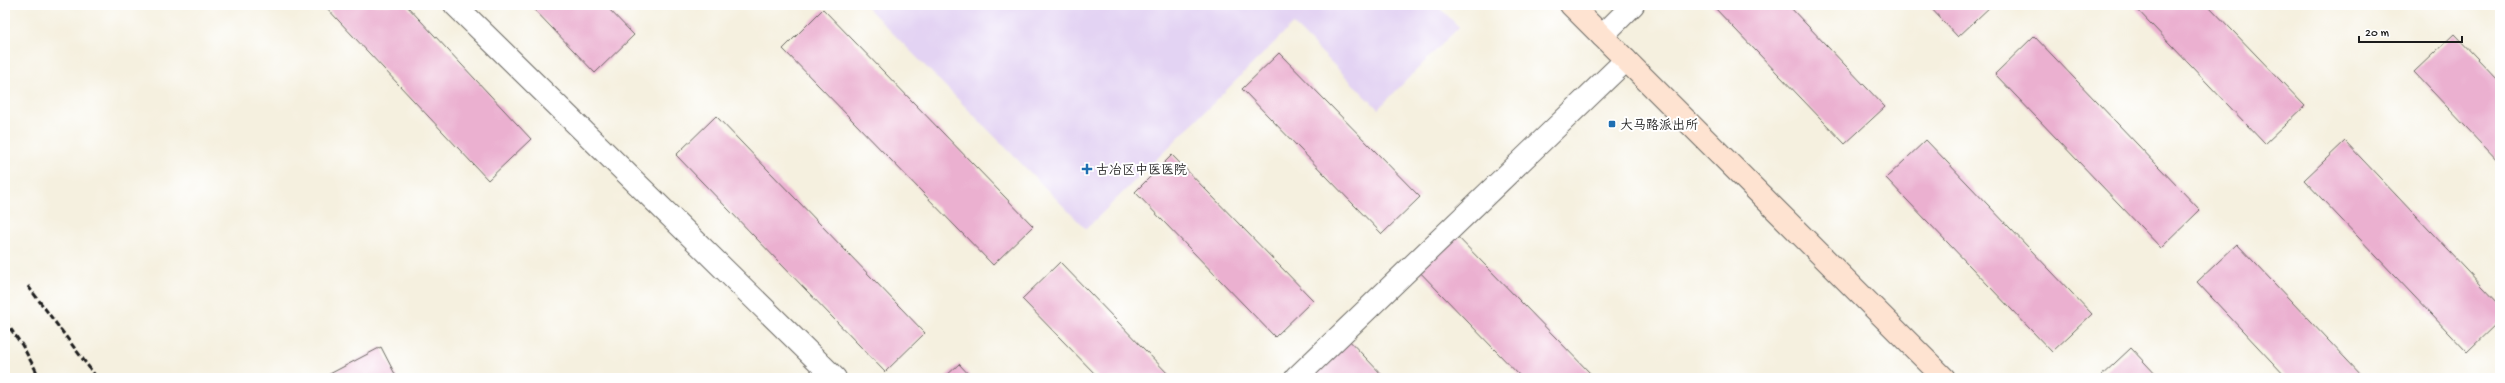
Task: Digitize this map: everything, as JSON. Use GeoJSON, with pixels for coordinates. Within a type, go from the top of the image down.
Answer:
{"type":"FeatureCollection","features":[{"type":"Feature","properties":{"kind":"street"},"geometry":{"type":"LineString","coordinates":[[455,5],[835,378]]}},
{"type":"Feature","properties":{"kind":"street"},"geometry":{"type":"LineString","coordinates":[[1571,5],[1944,378]]}},
{"type":"Feature","properties":{"kind":"street"},"geometry":{"type":"LineString","coordinates":[[1602,36],[1633,5]]}},
{"type":"Feature","properties":{"kind":"street"},"geometry":{"type":"LineString","coordinates":[[1296,378],[1626,60]]}},
{"type":"Feature","properties":{"kind":"shaded area","name":"古冶区中医医院"},"geometry":{"type":"Polygon","coordinates":[[[865,5],[1437,5],[1459,27],[1378,109],[1293,24],[1086,229],[865,5]]]}},
{"type":"Feature","properties":{"kind":"building"},"geometry":{"type":"Polygon","coordinates":[[[324,5],[406,5],[531,139],[488,180],[324,5]]]}},
{"type":"Feature","properties":{"kind":"building"},"geometry":{"type":"Polygon","coordinates":[[[530,5],[605,5],[634,35],[595,73],[530,5]]]}},
{"type":"Feature","properties":{"kind":"building"},"geometry":{"type":"Polygon","coordinates":[[[1712,5],[1788,5],[1885,107],[1845,144],[1712,5]]]}},
{"type":"Feature","properties":{"kind":"building"},"geometry":{"type":"Polygon","coordinates":[[[1928,5],[1992,5],[1958,37],[1928,5]]]}},
{"type":"Feature","properties":{"kind":"building"},"geometry":{"type":"Polygon","coordinates":[[[2133,5],[2208,5],[2305,106],[2265,144],[2133,5]]]}},
{"type":"Feature","properties":{"kind":"building"},"geometry":{"type":"Polygon","coordinates":[[[823,9],[1033,226],[993,265],[783,49],[823,9]]]}},
{"type":"Feature","properties":{"kind":"building"},"geometry":{"type":"Polygon","coordinates":[[[2454,34],[2500,82],[2500,163],[2414,72],[2454,34]]]}},
{"type":"Feature","properties":{"kind":"building"},"geometry":{"type":"Polygon","coordinates":[[[2034,36],[2200,210],[2161,248],[1995,74],[2034,36]]]}},
{"type":"Feature","properties":{"kind":"building"},"geometry":{"type":"Polygon","coordinates":[[[1279,53],[1420,197],[1382,234],[1242,89],[1279,53]]]}},
{"type":"Feature","properties":{"kind":"building"},"geometry":{"type":"Polygon","coordinates":[[[716,116],[925,333],[885,372],[676,155],[716,116]]]}},
{"type":"Feature","properties":{"kind":"building"},"geometry":{"type":"Polygon","coordinates":[[[1926,140],[2092,314],[2052,352],[1886,178],[1926,140]]]}},
{"type":"Feature","properties":{"kind":"building"},"geometry":{"type":"Polygon","coordinates":[[[2345,141],[2500,305],[2500,320],[2467,352],[2304,180],[2345,141]]]}},
{"type":"Feature","properties":{"kind":"building"},"geometry":{"type":"Polygon","coordinates":[[[1172,155],[1313,300],[1275,337],[1135,192],[1172,155]]]}},
{"type":"Feature","properties":{"kind":"building"},"geometry":{"type":"Polygon","coordinates":[[[1451,230],[1592,375],[1588,378],[1522,378],[1414,266],[1451,230]]]}},
{"type":"Feature","properties":{"kind":"building"},"geometry":{"type":"Polygon","coordinates":[[[2237,244],[2364,378],[2287,378],[2197,282],[2237,244]]]}},
{"type":"Feature","properties":{"kind":"building"},"geometry":{"type":"Polygon","coordinates":[[[1060,262],[1172,378],[1099,378],[1022,299],[1060,262]]]}},
{"type":"Feature","properties":{"kind":"building"},"geometry":{"type":"Polygon","coordinates":[[[1344,335],[1385,378],[1313,378],[1306,372],[1344,335]]]}},
{"type":"Feature","properties":{"kind":"building"},"geometry":{"type":"Polygon","coordinates":[[[381,347],[397,378],[322,378],[381,347]]]}},
{"type":"Feature","properties":{"kind":"building"},"geometry":{"type":"Polygon","coordinates":[[[2131,348],[2159,378],[2099,378],[2131,348]]]}},
{"type":"Feature","properties":{"kind":"building"},"geometry":{"type":"Polygon","coordinates":[[[959,364],[972,378],[944,378],[959,364]]]}},
{"type":"Feature","properties":{"kind":"railway"},"geometry":{"type":"LineString","coordinates":[[28,286],[97,378]]}},
{"type":"Feature","properties":{"kind":"railway"},"geometry":{"type":"LineString","coordinates":[[5,321],[22,345],[40,378]]}},
{"type":"Feature","properties":{"kind":"railway"},"geometry":{"type":"LineString","coordinates":[[5,372],[8,378]]}},
{"type":"Feature","properties":{"kind":"place","name":"大马路派出所"},"geometry":{"type":"Point","coordinates":[1612,124]}},
{"type":"Feature","properties":{"kind":"place","name":"古冶区中医医院"},"geometry":{"type":"Point","coordinates":[1087,169]}}]}
